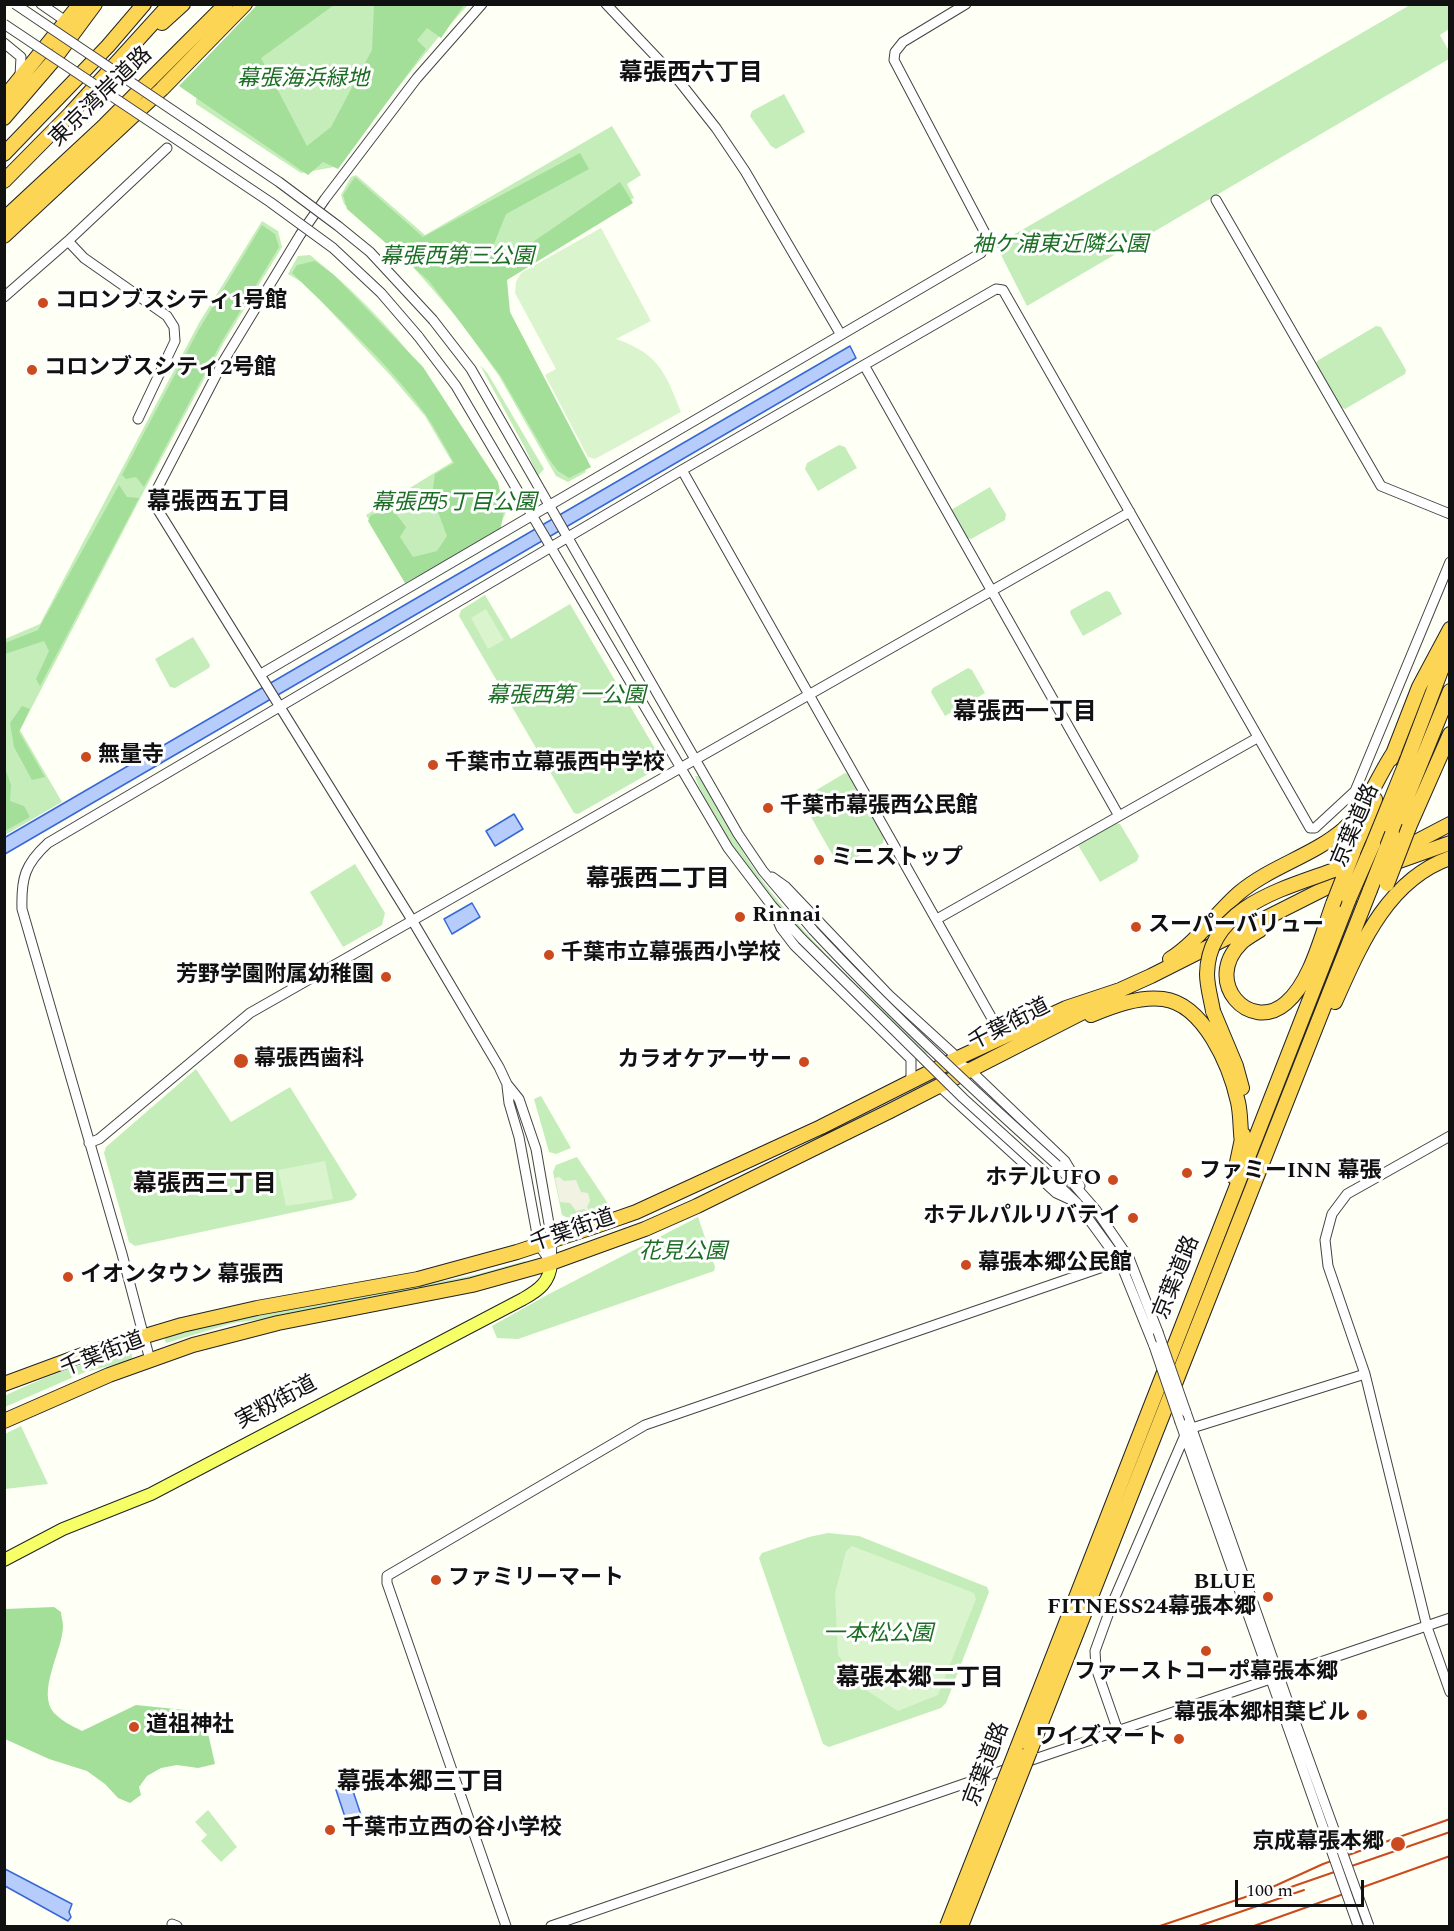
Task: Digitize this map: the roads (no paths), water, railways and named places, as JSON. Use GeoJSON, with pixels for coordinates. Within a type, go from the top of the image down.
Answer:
{"type":"FeatureCollection","features":[{"type":"Feature","properties":{"kind":"highway"},"geometry":{"type":"LineString","coordinates":[[4,98],[80,4]]}},
{"type":"Feature","properties":{"kind":"highway"},"geometry":{"type":"LineString","coordinates":[[4,118],[64,46],[95,4]]}},
{"type":"Feature","properties":{"kind":"highway"},"geometry":{"type":"LineString","coordinates":[[131,20],[139,4]]}},
{"type":"Feature","properties":{"kind":"highway"},"geometry":{"type":"LineString","coordinates":[[4,154],[144,4]]}},
{"type":"Feature","properties":{"kind":"highway"},"geometry":{"type":"LineString","coordinates":[[4,181],[134,46],[170,4]]}},
{"type":"Feature","properties":{"kind":"highway"},"geometry":{"type":"LineString","coordinates":[[134,46],[183,4]]}},
{"type":"Feature","properties":{"kind":"highway","name":"東京湾岸道路"},"geometry":{"type":"LineString","coordinates":[[4,219],[105,125],[226,4]]}},
{"type":"Feature","properties":{"kind":"highway"},"geometry":{"type":"LineString","coordinates":[[4,236],[162,89],[245,4]]}},
{"type":"Feature","properties":{"kind":"highway"},"geometry":{"type":"LineString","coordinates":[[1449,629],[1419,687],[1394,752],[1353,853],[1333,904],[1308,971],[1295,993],[1278,1009],[1258,1012],[1248,1009],[1232,997],[1226,979],[1227,968],[1240,944],[1329,886],[1449,843]]}},
{"type":"Feature","properties":{"kind":"highway","name":"京葉道路"},"geometry":{"type":"LineString","coordinates":[[961,1926],[1023,1751],[1221,1228],[1349,899],[1404,768],[1449,646]]}},
{"type":"Feature","properties":{"kind":"highway","name":"京葉道路"},"geometry":{"type":"LineString","coordinates":[[947,1926],[1023,1751],[1449,692]]}},
{"type":"Feature","properties":{"kind":"highway"},"geometry":{"type":"LineString","coordinates":[[1370,931],[1409,827],[1449,734]]}},
{"type":"Feature","properties":{"kind":"highway"},"geometry":{"type":"LineString","coordinates":[[1151,976],[1157,967],[1185,950],[1238,894],[1253,882],[1321,846],[1346,827],[1367,800],[1394,752]]}},
{"type":"Feature","properties":{"kind":"highway"},"geometry":{"type":"LineString","coordinates":[[1423,837],[1449,818]]}},
{"type":"Feature","properties":{"kind":"highway","name":"千葉街道"},"geometry":{"type":"LineString","coordinates":[[4,1384],[144,1335],[237,1312],[418,1279],[546,1243],[636,1212],[821,1127],[958,1058],[1066,1008],[1120,990],[1151,976],[1449,824]]}},
{"type":"Feature","properties":{"kind":"highway"},"geometry":{"type":"LineString","coordinates":[[1221,1228],[1221,1214],[1242,1143],[1245,1115],[1241,1082],[1214,1011],[1208,983],[1212,948],[1226,925],[1246,906],[1259,899],[1378,855],[1391,855]]}},
{"type":"Feature","properties":{"kind":"highway"},"geometry":{"type":"LineString","coordinates":[[1291,1089],[1304,1071],[1358,951],[1390,901],[1417,875],[1449,858]]}},
{"type":"Feature","properties":{"kind":"highway","name":"千葉街道"},"geometry":{"type":"LineString","coordinates":[[4,1421],[94,1381],[192,1346],[260,1328],[448,1291],[551,1263],[619,1239],[675,1216],[939,1086],[1113,997],[1120,990]]}},
{"type":"Feature","properties":{"kind":"highway"},"geometry":{"type":"LineString","coordinates":[[1065,1022],[1077,1021],[1139,1000],[1162,999],[1184,1007],[1202,1022],[1228,1072],[1238,1102],[1242,1143]]}},
{"type":"Feature","properties":{"kind":"main road","name":"実籾街道"},"geometry":{"type":"LineString","coordinates":[[4,1560],[63,1529],[151,1494],[523,1299],[544,1285],[550,1273],[551,1263]]}},
{"type":"Feature","properties":{"kind":"street"},"geometry":{"type":"LineString","coordinates":[[15,4],[279,182],[338,225],[370,252],[433,320],[471,369],[738,834],[763,871],[843,963],[975,1092],[1057,1165],[1082,1192],[1124,1260],[1158,1332],[1186,1412],[1188,1432],[1284,1704],[1358,1926]]}},
{"type":"Feature","properties":{"kind":"street"},"geometry":{"type":"LineString","coordinates":[[41,4],[67,22]]}},
{"type":"Feature","properties":{"kind":"street"},"geometry":{"type":"LineString","coordinates":[[482,4],[417,78],[300,235],[223,362],[155,493],[153,502],[411,920],[499,1066],[507,1084],[519,1099],[536,1149],[546,1243]]}},
{"type":"Feature","properties":{"kind":"street"},"geometry":{"type":"LineString","coordinates":[[606,4],[679,81],[716,128],[745,171],[841,335]]}},
{"type":"Feature","properties":{"kind":"street"},"geometry":{"type":"LineString","coordinates":[[261,674],[534,518],[981,253],[984,248],[985,233],[894,60],[895,52],[903,42],[966,4]]}},
{"type":"Feature","properties":{"kind":"street"},"geometry":{"type":"LineString","coordinates":[[4,24],[270,202],[333,248],[381,293],[418,336],[456,386],[728,848],[772,906],[802,939],[963,1098],[1077,1203],[1124,1260],[1180,1422],[1188,1432]]}},
{"type":"Feature","properties":{"kind":"street"},"geometry":{"type":"LineString","coordinates":[[4,43],[21,57],[19,81]]}},
{"type":"Feature","properties":{"kind":"street"},"geometry":{"type":"LineString","coordinates":[[4,297],[68,241],[167,148]]}},
{"type":"Feature","properties":{"kind":"street"},"geometry":{"type":"LineString","coordinates":[[1216,200],[1381,486],[1449,514]]}},
{"type":"Feature","properties":{"kind":"street"},"geometry":{"type":"LineString","coordinates":[[68,241],[84,258],[167,316],[174,327],[175,341],[138,419]]}},
{"type":"Feature","properties":{"kind":"street"},"geometry":{"type":"LineString","coordinates":[[150,1360],[122,1254],[22,909],[21,886],[28,865],[48,843],[281,707],[566,535],[1000,288],[1310,828],[1315,828],[1355,790],[1449,562]]}},
{"type":"Feature","properties":{"kind":"street"},"geometry":{"type":"LineString","coordinates":[[864,365],[1119,816]]}},
{"type":"Feature","properties":{"kind":"street"},"geometry":{"type":"LineString","coordinates":[[682,470],[1003,1038]]}},
{"type":"Feature","properties":{"kind":"street"},"geometry":{"type":"LineString","coordinates":[[89,1143],[99,1139],[198,1054],[250,1013],[1130,512]]}},
{"type":"Feature","properties":{"kind":"street"},"geometry":{"type":"LineString","coordinates":[[937,918],[1257,738]]}},
{"type":"Feature","properties":{"kind":"street"},"geometry":{"type":"LineString","coordinates":[[763,871],[786,887],[889,995],[958,1058]]}},
{"type":"Feature","properties":{"kind":"street"},"geometry":{"type":"LineString","coordinates":[[772,906],[781,928],[794,945],[911,1059],[911,1082]]}},
{"type":"Feature","properties":{"kind":"street"},"geometry":{"type":"LineString","coordinates":[[942,1066],[963,1066],[970,1070],[1065,1161],[1078,1180],[1082,1192]]}},
{"type":"Feature","properties":{"kind":"street"},"geometry":{"type":"LineString","coordinates":[[507,1084],[509,1103],[551,1263]]}},
{"type":"Feature","properties":{"kind":"street"},"geometry":{"type":"LineString","coordinates":[[939,1086],[1056,1193],[1077,1203]]}},
{"type":"Feature","properties":{"kind":"street"},"geometry":{"type":"LineString","coordinates":[[1449,1136],[1347,1194],[1332,1214],[1325,1240],[1326,1257],[1365,1374],[1426,1627],[1449,1692]]}},
{"type":"Feature","properties":{"kind":"street"},"geometry":{"type":"LineString","coordinates":[[506,1926],[390,1592],[387,1576],[645,1425],[1124,1260]]}},
{"type":"Feature","properties":{"kind":"street"},"geometry":{"type":"LineString","coordinates":[[1118,1731],[1096,1668],[1095,1651],[1112,1604],[1188,1432],[1365,1374]]}},
{"type":"Feature","properties":{"kind":"street"},"geometry":{"type":"LineString","coordinates":[[551,1926],[1426,1627],[1449,1617]]}},
{"type":"Feature","properties":{"kind":"street"},"geometry":{"type":"LineString","coordinates":[[1284,1704],[1369,1926]]}},
{"type":"Feature","properties":{"kind":"water"},"geometry":{"type":"Polygon","coordinates":[[[850,346],[856,358],[5,854],[4,838],[850,346]]]}},
{"type":"Feature","properties":{"kind":"water"},"geometry":{"type":"Polygon","coordinates":[[[514,814],[523,829],[495,846],[486,831],[514,814]]]}},
{"type":"Feature","properties":{"kind":"water"},"geometry":{"type":"Polygon","coordinates":[[[472,903],[480,917],[452,934],[444,919],[472,903]]]}},
{"type":"Feature","properties":{"kind":"water"},"geometry":{"type":"Polygon","coordinates":[[[351,1785],[361,1815],[346,1820],[336,1790],[351,1785]]]}},
{"type":"Feature","properties":{"kind":"water"},"geometry":{"type":"Polygon","coordinates":[[[5,1869],[72,1904],[69,1912],[71,1917],[68,1921],[5,1886],[5,1869]]]}},
{"type":"Feature","properties":{"kind":"railway"},"geometry":{"type":"LineString","coordinates":[[1160,1926],[1266,1890],[1323,1864],[1450,1819]]}},
{"type":"Feature","properties":{"kind":"railway"},"geometry":{"type":"LineString","coordinates":[[1291,1887],[1450,1832]]}},
{"type":"Feature","properties":{"kind":"railway"},"geometry":{"type":"LineString","coordinates":[[1254,1926],[1450,1856]]}},
{"type":"Feature","properties":{"kind":"railway"},"geometry":{"type":"LineString","coordinates":[[1199,1926],[1304,1890]]}},
{"type":"Feature","properties":{"kind":"place","name":"コロンブスシティ1号館"},"geometry":{"type":"Point","coordinates":[43,303]}},
{"type":"Feature","properties":{"kind":"place","name":"コロンブスシティ2号館"},"geometry":{"type":"Point","coordinates":[32,370]}},
{"type":"Feature","properties":{"kind":"place","name":"無量寺"},"geometry":{"type":"Point","coordinates":[86,757]}},
{"type":"Feature","properties":{"kind":"place","name":"千葉市立幕張西中学校"},"geometry":{"type":"Point","coordinates":[433,765]}},
{"type":"Feature","properties":{"kind":"place","name":"千葉市幕張西公民館"},"geometry":{"type":"Point","coordinates":[768,808]}},
{"type":"Feature","properties":{"kind":"place","name":"ミニストップ"},"geometry":{"type":"Point","coordinates":[819,860]}},
{"type":"Feature","properties":{"kind":"place","name":"Rinnai"},"geometry":{"type":"Point","coordinates":[740,917]}},
{"type":"Feature","properties":{"kind":"place","name":"スーパーバリュー"},"geometry":{"type":"Point","coordinates":[1136,927]}},
{"type":"Feature","properties":{"kind":"place","name":"千葉市立幕張西小学校"},"geometry":{"type":"Point","coordinates":[549,955]}},
{"type":"Feature","properties":{"kind":"place","name":"芳野学園附属幼稚園"},"geometry":{"type":"Point","coordinates":[386,977]}},
{"type":"Feature","properties":{"kind":"place","name":"幕張西歯科"},"geometry":{"type":"Point","coordinates":[241,1061]}},
{"type":"Feature","properties":{"kind":"place","name":"カラオケアーサー"},"geometry":{"type":"Point","coordinates":[804,1062]}},
{"type":"Feature","properties":{"kind":"place","name":"ファミーINN 幕張"},"geometry":{"type":"Point","coordinates":[1187,1173]}},
{"type":"Feature","properties":{"kind":"place","name":"ホテルUFO"},"geometry":{"type":"Point","coordinates":[1113,1180]}},
{"type":"Feature","properties":{"kind":"place","name":"ホテルパルリバテイ"},"geometry":{"type":"Point","coordinates":[1133,1218]}},
{"type":"Feature","properties":{"kind":"place","name":"幕張本郷公民館"},"geometry":{"type":"Point","coordinates":[966,1265]}},
{"type":"Feature","properties":{"kind":"place","name":"イオンタウン 幕張西"},"geometry":{"type":"Point","coordinates":[68,1277]}},
{"type":"Feature","properties":{"kind":"place","name":"ファミリーマート"},"geometry":{"type":"Point","coordinates":[436,1580]}},
{"type":"Feature","properties":{"kind":"place","name":"BLUE FITNESS24幕張本郷"},"geometry":{"type":"Point","coordinates":[1268,1597]}},
{"type":"Feature","properties":{"kind":"place","name":"ファーストコーポ幕張本郷"},"geometry":{"type":"Point","coordinates":[1206,1651]}},
{"type":"Feature","properties":{"kind":"place","name":"幕張本郷相葉ビル"},"geometry":{"type":"Point","coordinates":[1362,1715]}},
{"type":"Feature","properties":{"kind":"place","name":"道祖神社"},"geometry":{"type":"Point","coordinates":[134,1727]}},
{"type":"Feature","properties":{"kind":"place","name":"ワイズマート"},"geometry":{"type":"Point","coordinates":[1179,1739]}},
{"type":"Feature","properties":{"kind":"place","name":"千葉市立西の谷小学校"},"geometry":{"type":"Point","coordinates":[330,1830]}},
{"type":"Feature","properties":{"kind":"place","name":"京成幕張本郷"},"geometry":{"type":"Point","coordinates":[1398,1844]}},
{"type":"Feature","properties":{"kind":"district","name":"幕張西六丁目"},"geometry":{"type":"Point","coordinates":[691,75]}},
{"type":"Feature","properties":{"kind":"district","name":"幕張西五丁目"},"geometry":{"type":"Point","coordinates":[219,504]}},
{"type":"Feature","properties":{"kind":"district","name":"幕張西一丁目"},"geometry":{"type":"Point","coordinates":[1025,714]}},
{"type":"Feature","properties":{"kind":"district","name":"幕張西二丁目"},"geometry":{"type":"Point","coordinates":[658,881]}},
{"type":"Feature","properties":{"kind":"district","name":"幕張西三丁目"},"geometry":{"type":"Point","coordinates":[205,1186]}},
{"type":"Feature","properties":{"kind":"district","name":"幕張本郷二丁目"},"geometry":{"type":"Point","coordinates":[920,1680]}},
{"type":"Feature","properties":{"kind":"district","name":"幕張本郷三丁目"},"geometry":{"type":"Point","coordinates":[421,1784]}},
{"type":"Feature","properties":{"kind":"park label","name":"幕張海浜緑地"},"geometry":{"type":"Point","coordinates":[303,81]}},
{"type":"Feature","properties":{"kind":"park label","name":"袖ケ浦東近隣公園"},"geometry":{"type":"Point","coordinates":[1060,247]}},
{"type":"Feature","properties":{"kind":"park label","name":"幕張西第三公園"},"geometry":{"type":"Point","coordinates":[457,259]}},
{"type":"Feature","properties":{"kind":"park label","name":"幕張西5丁目公園"},"geometry":{"type":"Point","coordinates":[454,505]}},
{"type":"Feature","properties":{"kind":"park label","name":"幕張西第 一公園"},"geometry":{"type":"Point","coordinates":[566,698]}},
{"type":"Feature","properties":{"kind":"park label","name":"花見公園"},"geometry":{"type":"Point","coordinates":[683,1254]}},
{"type":"Feature","properties":{"kind":"park label","name":"一本松公園"},"geometry":{"type":"Point","coordinates":[878,1636]}}]}
